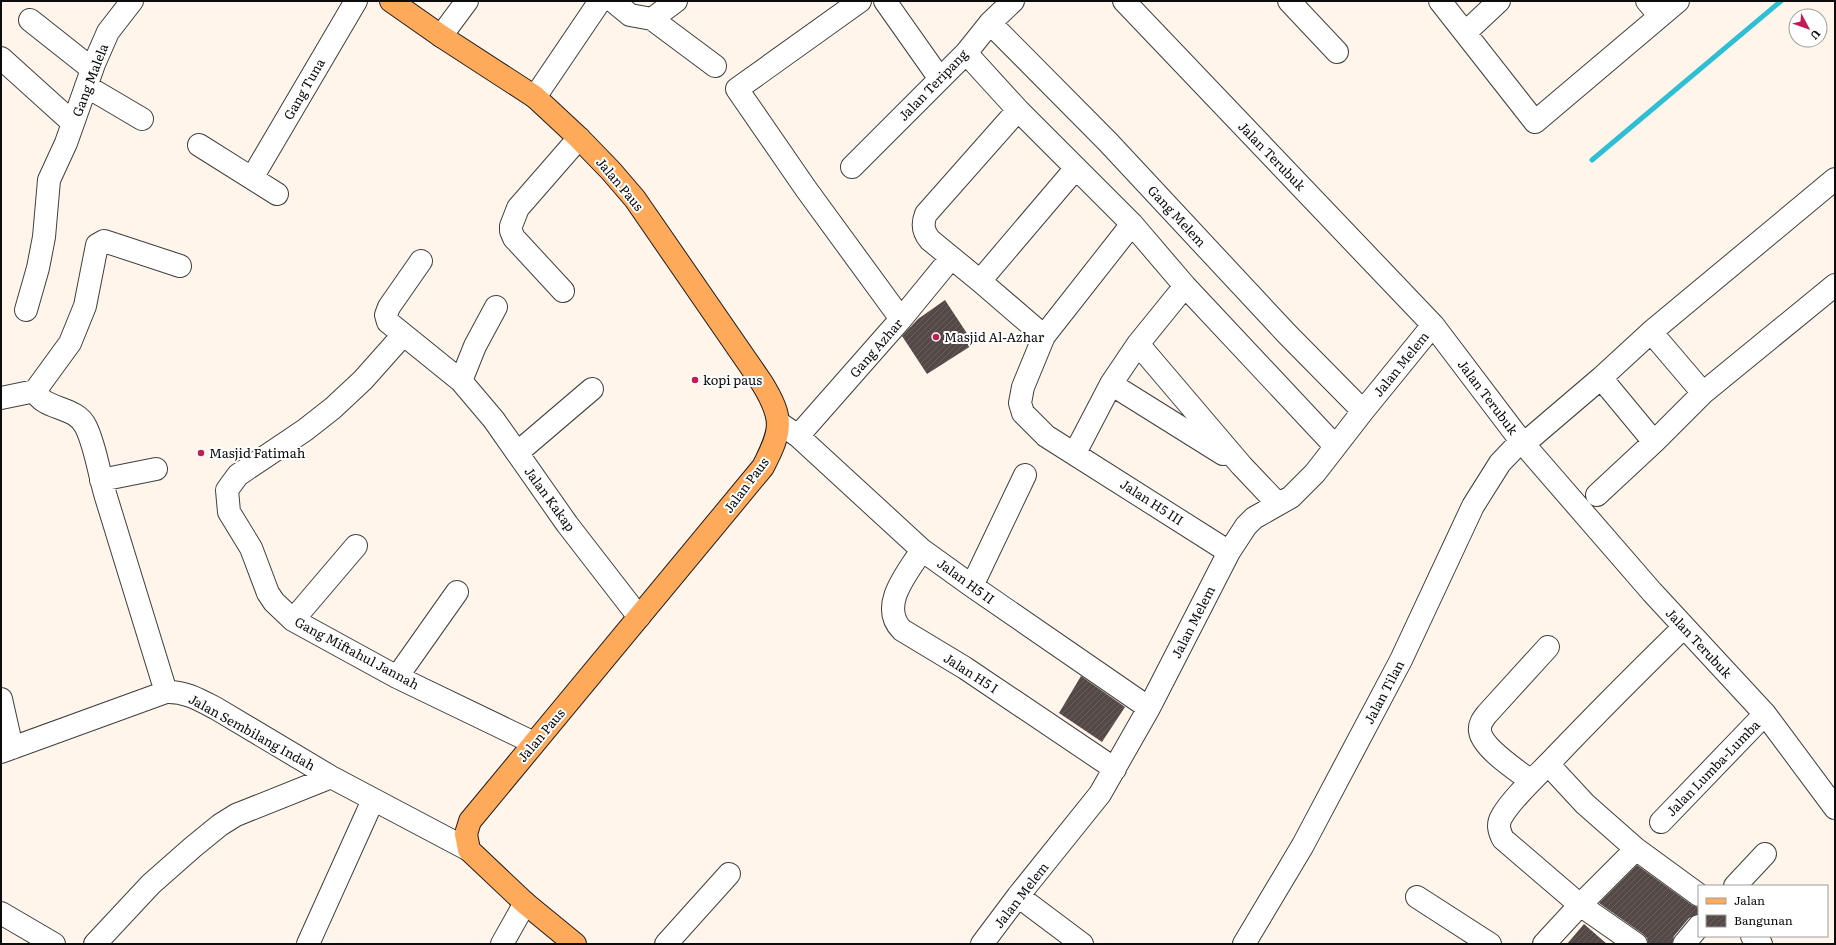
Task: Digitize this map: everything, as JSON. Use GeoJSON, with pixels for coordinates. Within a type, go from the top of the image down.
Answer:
{"type":"FeatureCollection","features":[{"type":"Feature","properties":{"kind":"main road","name":"Jalan Paus"},"geometry":{"type":"LineString","coordinates":[[391,1],[441,36],[535,97],[579,138],[611,171],[635,199],[762,383],[773,400],[779,423],[777,436],[763,467],[470,821],[466,834],[469,850]]}},
{"type":"Feature","properties":{"kind":"main road"},"geometry":{"type":"LineString","coordinates":[[469,850],[525,903],[575,944]]}},
{"type":"Feature","properties":{"kind":"street","name":"Gang Malela"},"geometry":{"type":"LineString","coordinates":[[26,310],[38,268],[44,237],[49,180],[74,123],[89,78],[108,32],[132,1]]}},
{"type":"Feature","properties":{"kind":"street","name":"Gang Tuna"},"geometry":{"type":"LineString","coordinates":[[252,178],[356,1]]}},
{"type":"Feature","properties":{"kind":"street"},"geometry":{"type":"LineString","coordinates":[[441,36],[467,1]]}},
{"type":"Feature","properties":{"kind":"street"},"geometry":{"type":"LineString","coordinates":[[535,97],[600,1]]}},
{"type":"Feature","properties":{"kind":"street"},"geometry":{"type":"LineString","coordinates":[[613,1],[630,15],[652,19],[715,66]]}},
{"type":"Feature","properties":{"kind":"street"},"geometry":{"type":"LineString","coordinates":[[652,19],[676,1]]}},
{"type":"Feature","properties":{"kind":"street"},"geometry":{"type":"LineString","coordinates":[[860,1],[737,88],[806,189],[901,319]]}},
{"type":"Feature","properties":{"kind":"street"},"geometry":{"type":"LineString","coordinates":[[885,1],[940,79]]}},
{"type":"Feature","properties":{"kind":"street","name":"Jalan Teripang"},"geometry":{"type":"LineString","coordinates":[[852,167],[966,53],[990,23],[1013,1]]}},
{"type":"Feature","properties":{"kind":"street","name":"Jalan Terubuk"},"geometry":{"type":"LineString","coordinates":[[1124,1],[1433,325],[1684,627],[1765,714],[1835,808]]}},
{"type":"Feature","properties":{"kind":"street"},"geometry":{"type":"LineString","coordinates":[[1289,1],[1337,52]]}},
{"type":"Feature","properties":{"kind":"street"},"geometry":{"type":"LineString","coordinates":[[1440,1],[1466,32],[1535,122],[1653,9],[1678,1]]}},
{"type":"Feature","properties":{"kind":"street"},"geometry":{"type":"LineString","coordinates":[[1466,32],[1499,1]]}},
{"type":"Feature","properties":{"kind":"street"},"geometry":{"type":"LineString","coordinates":[[30,20],[89,78],[142,119]]}},
{"type":"Feature","properties":{"kind":"street","name":"Gang Melem"},"geometry":{"type":"LineString","coordinates":[[990,23],[1108,142],[1287,334],[1363,411]]}},
{"type":"Feature","properties":{"kind":"street"},"geometry":{"type":"LineString","coordinates":[[966,53],[1018,110],[1132,224],[1185,286],[1335,446]]}},
{"type":"Feature","properties":{"kind":"street"},"geometry":{"type":"LineString","coordinates":[[1,58],[74,123]]}},
{"type":"Feature","properties":{"kind":"street"},"geometry":{"type":"LineString","coordinates":[[1018,110],[926,214],[923,224],[927,236],[1044,336]]}},
{"type":"Feature","properties":{"kind":"street"},"geometry":{"type":"LineString","coordinates":[[563,290],[514,238],[511,231],[511,226],[512,218],[518,208],[579,138]]}},
{"type":"Feature","properties":{"kind":"street"},"geometry":{"type":"LineString","coordinates":[[199,145],[277,194]]}},
{"type":"Feature","properties":{"kind":"street"},"geometry":{"type":"LineString","coordinates":[[980,281],[1076,168]]}},
{"type":"Feature","properties":{"kind":"street","name":"Jalan Tilan"},"geometry":{"type":"LineString","coordinates":[[1244,944],[1303,846],[1401,660],[1473,506],[1500,463],[1527,438],[1601,378],[1651,332],[1834,182]]}},
{"type":"Feature","properties":{"kind":"street","name":"Jalan H5 III"},"geometry":{"type":"LineString","coordinates":[[1132,224],[1044,336],[1023,387],[1020,403],[1023,413],[1046,436],[1229,552]]}},
{"type":"Feature","properties":{"kind":"street"},"geometry":{"type":"LineString","coordinates":[[1,398],[36,392],[70,343],[85,306],[97,245],[104,241],[180,266]]}},
{"type":"Feature","properties":{"kind":"street","name":"Gang Azhar"},"geometry":{"type":"LineString","coordinates":[[798,436],[901,319],[951,258]]}},
{"type":"Feature","properties":{"kind":"street","name":"Jalan Kakap"},"geometry":{"type":"LineString","coordinates":[[421,261],[389,307],[386,314],[388,322],[403,336],[461,381],[494,420],[567,524],[639,617]]}},
{"type":"Feature","properties":{"kind":"street"},"geometry":{"type":"LineString","coordinates":[[1598,495],[1703,393],[1835,285]]}},
{"type":"Feature","properties":{"kind":"street"},"geometry":{"type":"LineString","coordinates":[[1075,453],[1111,384],[1138,344],[1185,286]]}},
{"type":"Feature","properties":{"kind":"street"},"geometry":{"type":"LineString","coordinates":[[461,381],[475,346],[496,306]]}},
{"type":"Feature","properties":{"kind":"street","name":"Jalan Melem"},"geometry":{"type":"LineString","coordinates":[[982,944],[1018,896],[1100,794],[1149,708],[1229,552],[1246,526],[1254,518],[1291,497],[1304,485],[1433,325]]}},
{"type":"Feature","properties":{"kind":"street"},"geometry":{"type":"LineString","coordinates":[[1651,332],[1703,393]]}},
{"type":"Feature","properties":{"kind":"street","name":"Gang Miftahul Jannah"},"geometry":{"type":"LineString","coordinates":[[403,336],[363,380],[333,408],[305,430],[238,475],[227,490],[229,512],[251,548],[268,593],[274,602],[294,620],[397,676],[534,743]]}},
{"type":"Feature","properties":{"kind":"street"},"geometry":{"type":"LineString","coordinates":[[1138,344],[1241,465],[1278,504]]}},
{"type":"Feature","properties":{"kind":"street"},"geometry":{"type":"LineString","coordinates":[[1601,378],[1654,442]]}},
{"type":"Feature","properties":{"kind":"street"},"geometry":{"type":"LineString","coordinates":[[1111,384],[1241,465]]}},
{"type":"Feature","properties":{"kind":"street"},"geometry":{"type":"LineString","coordinates":[[517,453],[592,389]]}},
{"type":"Feature","properties":{"kind":"street"},"geometry":{"type":"LineString","coordinates":[[36,392],[41,399],[72,412],[85,424],[90,434],[101,480],[166,692]]}},
{"type":"Feature","properties":{"kind":"street","name":"Jalan H5 II"},"geometry":{"type":"LineString","coordinates":[[779,423],[798,436],[922,550],[1149,708]]}},
{"type":"Feature","properties":{"kind":"street"},"geometry":{"type":"LineString","coordinates":[[101,480],[156,469]]}},
{"type":"Feature","properties":{"kind":"street"},"geometry":{"type":"LineString","coordinates":[[972,586],[1025,475]]}},
{"type":"Feature","properties":{"kind":"street"},"geometry":{"type":"LineString","coordinates":[[294,620],[356,546]]}},
{"type":"Feature","properties":{"kind":"street","name":"Jalan H5 I"},"geometry":{"type":"LineString","coordinates":[[922,550],[904,578],[894,600],[891,609],[896,624],[902,630],[965,668],[1115,769]]}},
{"type":"Feature","properties":{"kind":"street"},"geometry":{"type":"LineString","coordinates":[[397,676],[457,592]]}},
{"type":"Feature","properties":{"kind":"street"},"geometry":{"type":"LineString","coordinates":[[1636,944],[1580,905],[1503,839],[1499,832],[1499,823],[1502,815],[1531,781],[1619,689],[1684,627]]}},
{"type":"Feature","properties":{"kind":"street"},"geometry":{"type":"LineString","coordinates":[[1531,781],[1486,744],[1480,730],[1481,722],[1548,647]]}},
{"type":"Feature","properties":{"kind":"street","name":"Jalan Sembilang Indah"},"geometry":{"type":"LineString","coordinates":[[7,750],[166,692],[177,691],[198,699],[330,777],[469,850]]}},
{"type":"Feature","properties":{"kind":"street"},"geometry":{"type":"LineString","coordinates":[[1,699],[7,750]]}},
{"type":"Feature","properties":{"kind":"street","name":"Jalan Lumba-Lumba"},"geometry":{"type":"LineString","coordinates":[[1661,822],[1765,714]]}},
{"type":"Feature","properties":{"kind":"street"},"geometry":{"type":"LineString","coordinates":[[1548,764],[1585,804],[1636,849],[1698,894]]}},
{"type":"Feature","properties":{"kind":"street"},"geometry":{"type":"LineString","coordinates":[[95,944],[151,884],[192,847],[220,825],[236,815],[330,777]]}},
{"type":"Feature","properties":{"kind":"street"},"geometry":{"type":"LineString","coordinates":[[308,944],[373,800]]}},
{"type":"Feature","properties":{"kind":"street"},"geometry":{"type":"LineString","coordinates":[[1544,944],[1580,905],[1636,849]]}},
{"type":"Feature","properties":{"kind":"street"},"geometry":{"type":"LineString","coordinates":[[1736,885],[1765,854]]}},
{"type":"Feature","properties":{"kind":"street"},"geometry":{"type":"LineString","coordinates":[[666,944],[729,874]]}},
{"type":"Feature","properties":{"kind":"street"},"geometry":{"type":"LineString","coordinates":[[1018,896],[1082,944]]}},
{"type":"Feature","properties":{"kind":"street"},"geometry":{"type":"LineString","coordinates":[[1417,897],[1490,944]]}},
{"type":"Feature","properties":{"kind":"street"},"geometry":{"type":"LineString","coordinates":[[502,944],[525,903]]}},
{"type":"Feature","properties":{"kind":"street"},"geometry":{"type":"LineString","coordinates":[[1,913],[27,938],[54,944]]}},
{"type":"Feature","properties":{"kind":"street"},"geometry":{"type":"LineString","coordinates":[[1684,944],[1698,927]]}},
{"type":"Feature","properties":{"kind":"street"},"geometry":{"type":"LineString","coordinates":[[1753,937],[1761,944]]}},
{"type":"Feature","properties":{"kind":"building","name":"Masjid Al-Azhar"},"geometry":{"type":"Polygon","coordinates":[[[945,300],[974,344],[927,374],[902,336],[918,319],[945,300]]]}},
{"type":"Feature","properties":{"kind":"building"},"geometry":{"type":"Polygon","coordinates":[[[1081,676],[1125,707],[1102,742],[1059,713],[1081,676]]]}},
{"type":"Feature","properties":{"kind":"building"},"geometry":{"type":"Polygon","coordinates":[[[1637,865],[1692,905],[1698,908],[1698,914],[1689,918],[1674,936],[1672,944],[1648,944],[1647,938],[1643,934],[1599,903],[1637,865]]]}},
{"type":"Feature","properties":{"kind":"building"},"geometry":{"type":"Polygon","coordinates":[[[1584,924],[1607,944],[1567,944],[1584,924]]]}},
{"type":"Feature","properties":{"kind":"waterway"},"geometry":{"type":"LineString","coordinates":[[1592,160],[1781,1]]}},
{"type":"Feature","properties":{"kind":"place","name":"Masjid Al-Azhar"},"geometry":{"type":"Point","coordinates":[936,337]}},
{"type":"Feature","properties":{"kind":"place","name":"kopi paus"},"geometry":{"type":"Point","coordinates":[695,380]}},
{"type":"Feature","properties":{"kind":"place","name":"Masjid Fatimah"},"geometry":{"type":"Point","coordinates":[201,453]}}]}
